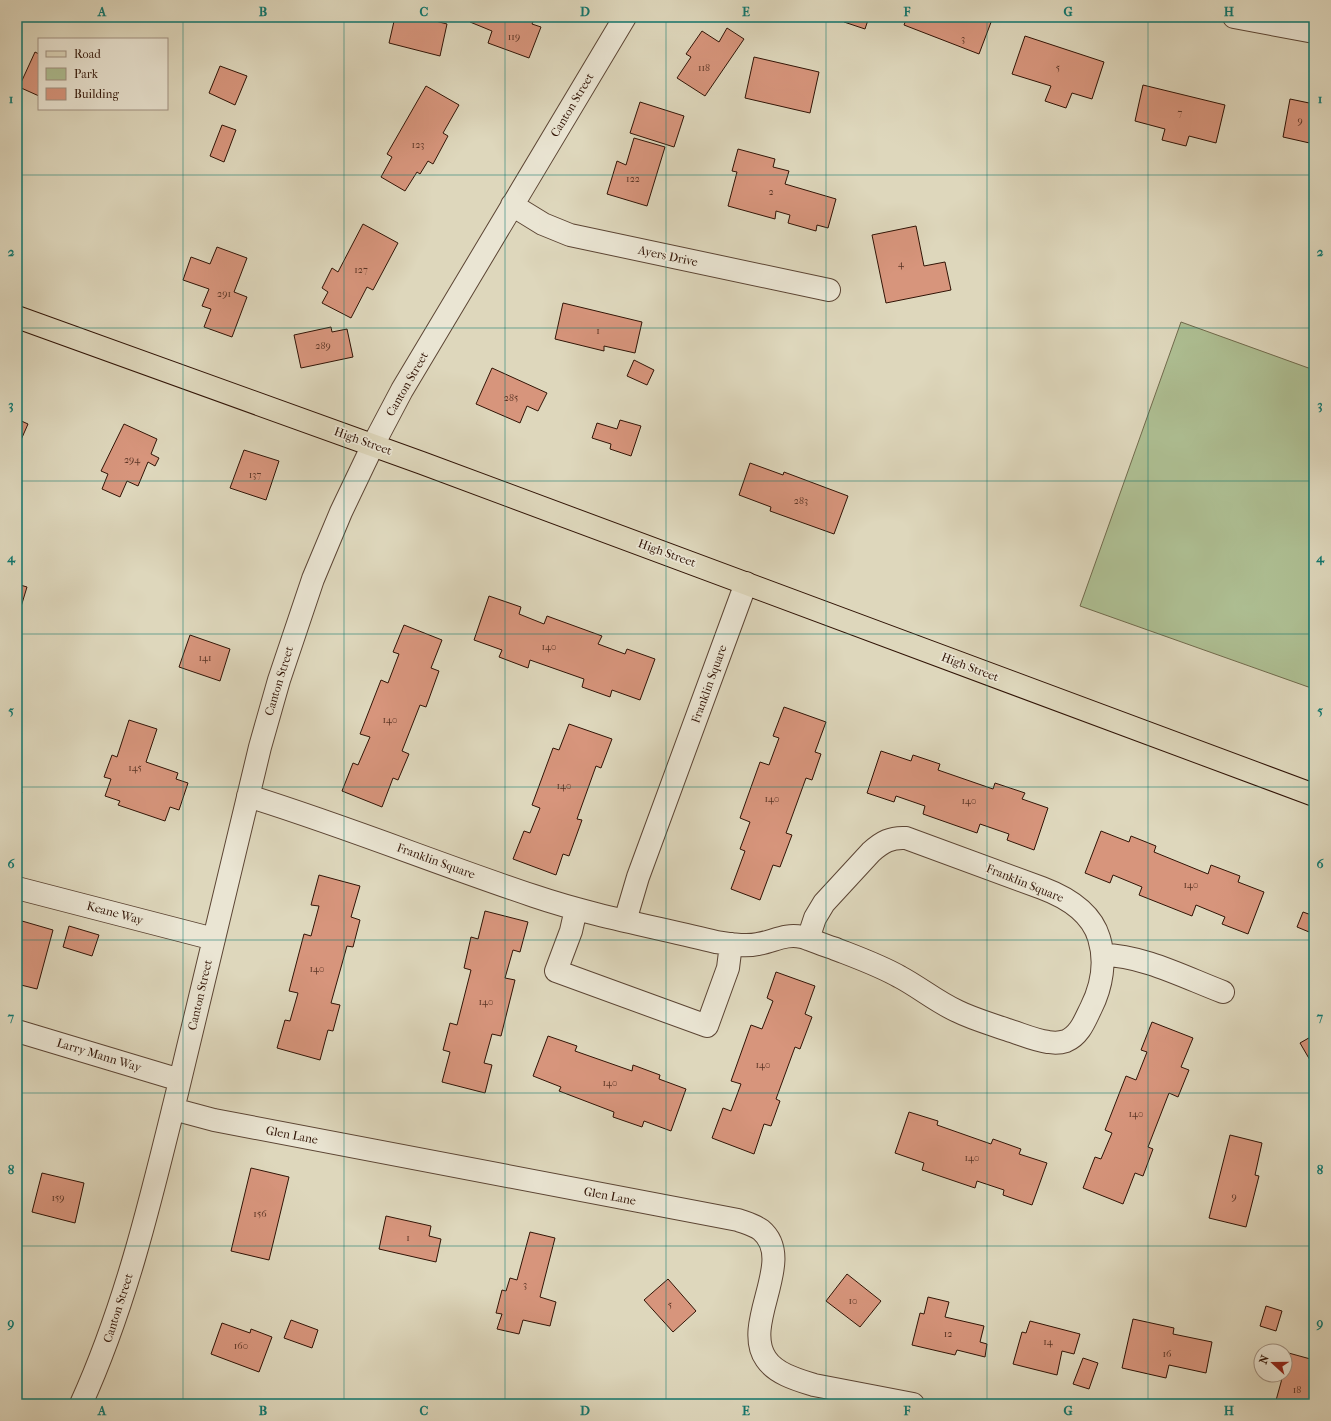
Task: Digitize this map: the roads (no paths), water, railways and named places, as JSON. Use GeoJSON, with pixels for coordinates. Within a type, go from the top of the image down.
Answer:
{"type":"FeatureCollection","features":[{"type":"Feature","properties":{"kind":"main road","name":"High Street"},"geometry":{"type":"LineString","coordinates":[[17,317],[373,445],[1314,796]]}},
{"type":"Feature","properties":{"kind":"street","name":"Canton Street"},"geometry":{"type":"LineString","coordinates":[[81,1404],[98,1367],[117,1316],[139,1241],[173,1109],[269,713],[301,613],[341,512],[373,445],[402,390],[625,17]]}},
{"type":"Feature","properties":{"kind":"street"},"geometry":{"type":"LineString","coordinates":[[1234,17],[1314,32]]}},
{"type":"Feature","properties":{"kind":"street","name":"Ayers Drive"},"geometry":{"type":"LineString","coordinates":[[512,205],[543,224],[570,235],[829,290]]}},
{"type":"Feature","properties":{"kind":"street","name":"Franklin Square"},"geometry":{"type":"LineString","coordinates":[[625,921],[638,877],[746,583]]}},
{"type":"Feature","properties":{"kind":"street","name":"Franklin Square"},"geometry":{"type":"LineString","coordinates":[[248,796],[326,822],[534,897],[576,909],[716,942],[731,944],[760,944],[789,936],[808,939],[879,966],[956,1011],[1037,1040],[1057,1042],[1066,1041],[1074,1036],[1081,1028],[1098,992],[1103,967],[1103,955],[1098,933],[1091,920],[1072,902],[1035,885],[913,840],[899,838],[890,839],[877,846],[824,903],[815,918],[808,939]]}},
{"type":"Feature","properties":{"kind":"street","name":"Keane Way"},"geometry":{"type":"LineString","coordinates":[[17,888],[214,939]]}},
{"type":"Feature","properties":{"kind":"street"},"geometry":{"type":"LineString","coordinates":[[576,909],[571,931],[556,971],[707,1026],[728,968],[731,944]]}},
{"type":"Feature","properties":{"kind":"street"},"geometry":{"type":"LineString","coordinates":[[1103,955],[1122,956],[1141,960],[1223,992]]}},
{"type":"Feature","properties":{"kind":"street","name":"Larry Mann Way"},"geometry":{"type":"LineString","coordinates":[[17,1031],[180,1080]]}},
{"type":"Feature","properties":{"kind":"street","name":"Glen Lane"},"geometry":{"type":"LineString","coordinates":[[173,1109],[214,1120],[738,1220],[750,1224],[761,1230],[768,1240],[772,1250],[774,1262],[761,1320],[759,1336],[761,1349],[766,1360],[775,1368],[787,1375],[807,1383],[913,1404]]}}]}
